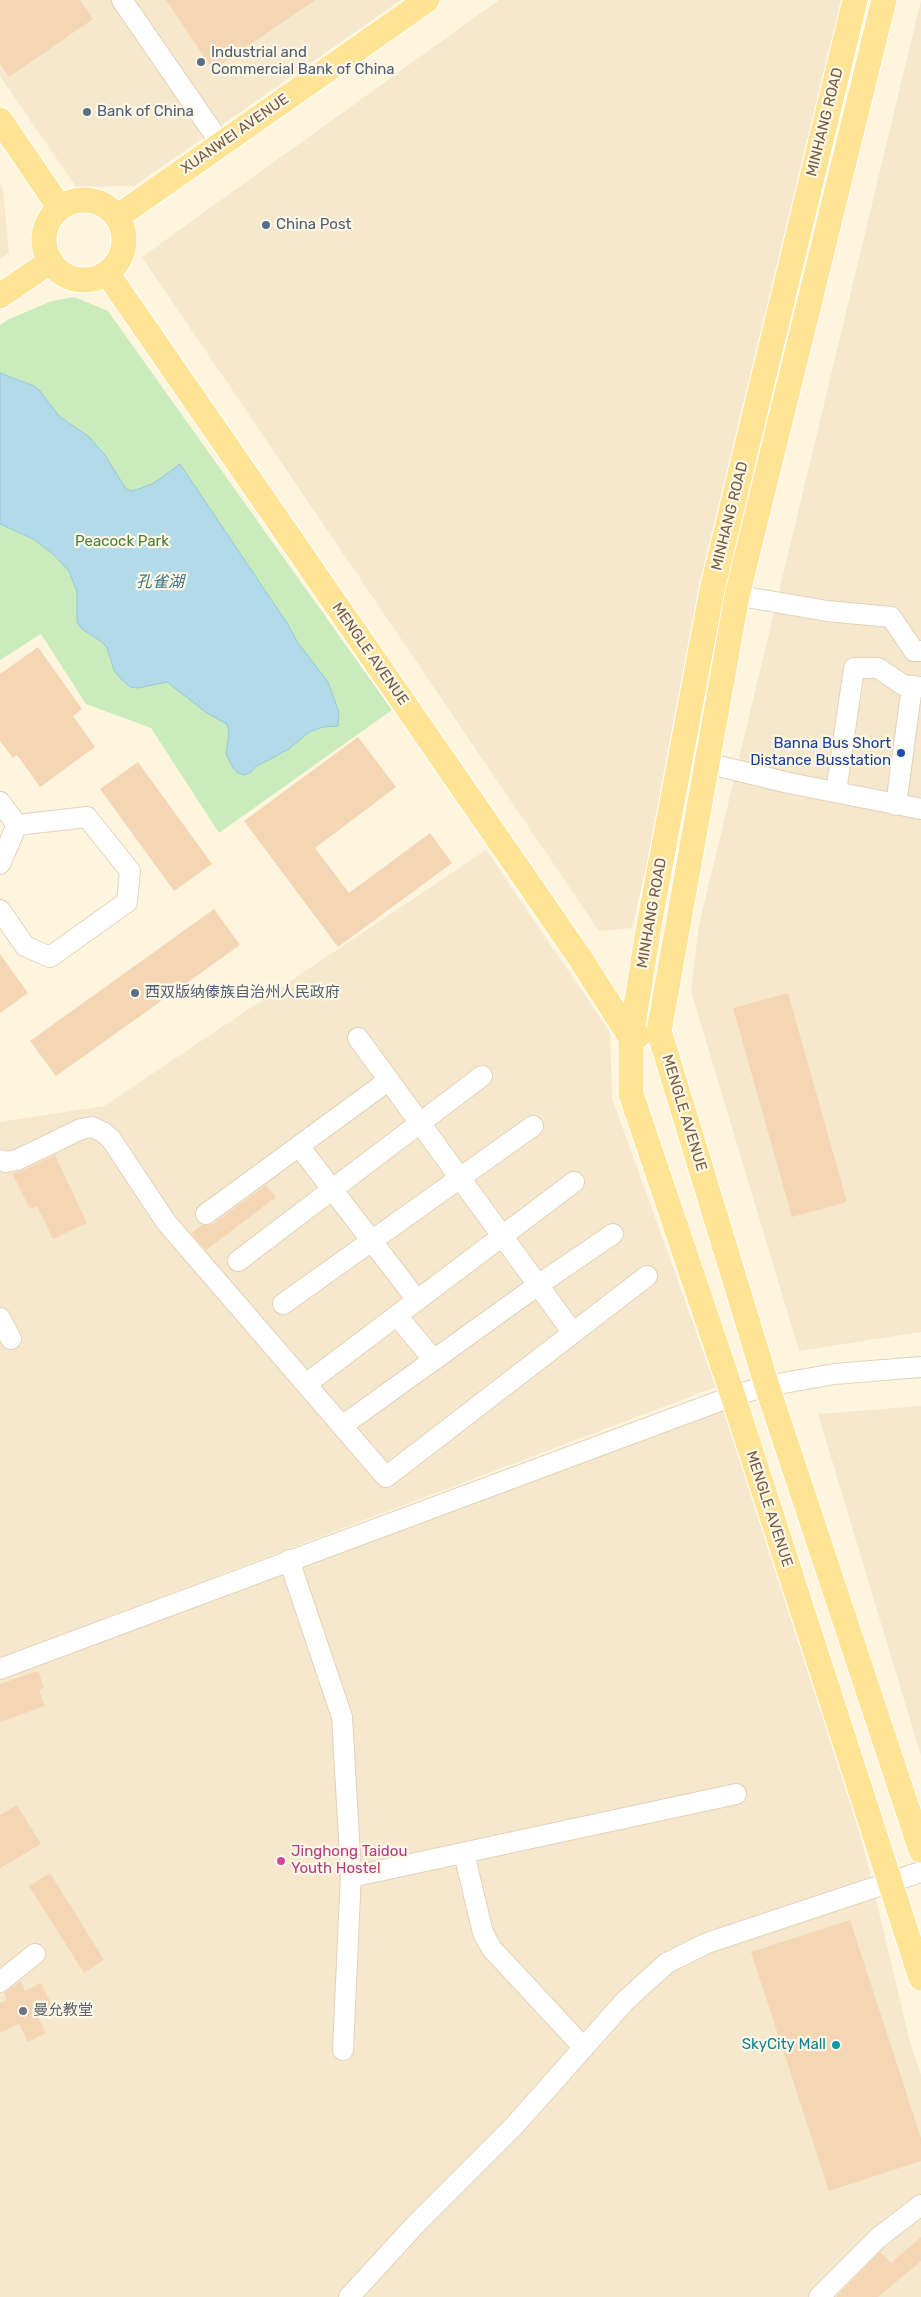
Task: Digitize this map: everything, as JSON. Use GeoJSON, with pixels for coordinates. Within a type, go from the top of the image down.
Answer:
{"type":"FeatureCollection","features":[{"type":"Feature","properties":{"kind":"main road","name":"XUANWEI AVENUE"},"geometry":{"type":"LineString","coordinates":[[117,217],[427,0]]}},
{"type":"Feature","properties":{"kind":"main road","name":"MINHANG ROAD"},"geometry":{"type":"LineString","coordinates":[[631,1038],[649,925],[712,590],[855,0]]}},
{"type":"Feature","properties":{"kind":"main road","name":"MINHANG ROAD"},"geometry":{"type":"LineString","coordinates":[[659,1031],[737,596],[884,0]]}},
{"type":"Feature","properties":{"kind":"main road"},"geometry":{"type":"LineString","coordinates":[[0,120],[60,208]]}},
{"type":"Feature","properties":{"kind":"main road"},"geometry":{"type":"LineString","coordinates":[[78,201],[96,202],[108,208],[117,217],[122,228],[124,240],[122,253],[116,264],[107,272],[94,278],[81,279],[67,276],[56,268],[44,244],[45,231],[51,218],[60,208],[78,201]]}},
{"type":"Feature","properties":{"kind":"main road"},"geometry":{"type":"LineString","coordinates":[[0,296],[51,261]]}},
{"type":"Feature","properties":{"kind":"main road","name":"MENGLE AVENUE"},"geometry":{"type":"LineString","coordinates":[[107,272],[572,947],[631,1038],[631,1094],[733,1396],[921,1978]]}},
{"type":"Feature","properties":{"kind":"main road"},"geometry":{"type":"LineString","coordinates":[[631,1038],[659,1031]]}},
{"type":"Feature","properties":{"kind":"main road","name":"MENGLE AVENUE"},"geometry":{"type":"LineString","coordinates":[[659,1031],[766,1386],[921,1850]]}},
{"type":"Feature","properties":{"kind":"street"},"geometry":{"type":"LineString","coordinates":[[122,0],[221,144]]}},
{"type":"Feature","properties":{"kind":"street"},"geometry":{"type":"LineString","coordinates":[[712,590],[827,611],[891,617],[914,651],[921,651]]}},
{"type":"Feature","properties":{"kind":"street"},"geometry":{"type":"LineString","coordinates":[[836,792],[854,668],[878,668],[903,685],[916,686],[896,805]]}},
{"type":"Feature","properties":{"kind":"street"},"geometry":{"type":"LineString","coordinates":[[706,763],[896,805],[921,808]]}},
{"type":"Feature","properties":{"kind":"street"},"geometry":{"type":"LineString","coordinates":[[0,802],[17,825]]}},
{"type":"Feature","properties":{"kind":"street"},"geometry":{"type":"LineString","coordinates":[[0,910],[25,946],[50,957],[127,902],[130,871],[87,817],[17,825]]}},
{"type":"Feature","properties":{"kind":"street"},"geometry":{"type":"LineString","coordinates":[[0,864],[17,825]]}},
{"type":"Feature","properties":{"kind":"street"},"geometry":{"type":"LineString","coordinates":[[358,1038],[573,1333]]}},
{"type":"Feature","properties":{"kind":"street"},"geometry":{"type":"LineString","coordinates":[[238,1260],[482,1076]]}},
{"type":"Feature","properties":{"kind":"street"},"geometry":{"type":"LineString","coordinates":[[206,1214],[389,1080]]}},
{"type":"Feature","properties":{"kind":"street"},"geometry":{"type":"LineString","coordinates":[[282,1304],[533,1126]]}},
{"type":"Feature","properties":{"kind":"street"},"geometry":{"type":"LineString","coordinates":[[0,1160],[6,1162],[17,1160],[81,1129],[92,1127],[103,1132],[111,1139],[166,1222],[386,1477],[647,1276]]}},
{"type":"Feature","properties":{"kind":"street"},"geometry":{"type":"LineString","coordinates":[[298,1146],[417,1300]]}},
{"type":"Feature","properties":{"kind":"street"},"geometry":{"type":"LineString","coordinates":[[306,1384],[574,1182]]}},
{"type":"Feature","properties":{"kind":"street"},"geometry":{"type":"LineString","coordinates":[[342,1426],[538,1285],[614,1234]]}},
{"type":"Feature","properties":{"kind":"street"},"geometry":{"type":"LineString","coordinates":[[397,1316],[434,1360]]}},
{"type":"Feature","properties":{"kind":"street"},"geometry":{"type":"LineString","coordinates":[[0,1318],[11,1339]]}},
{"type":"Feature","properties":{"kind":"street"},"geometry":{"type":"LineString","coordinates":[[0,1669],[733,1396],[766,1386],[834,1374],[921,1367]]}},
{"type":"Feature","properties":{"kind":"street"},"geometry":{"type":"LineString","coordinates":[[289,1560],[342,1717],[351,1877],[343,2050]]}},
{"type":"Feature","properties":{"kind":"street"},"geometry":{"type":"LineString","coordinates":[[351,1877],[736,1794]]}},
{"type":"Feature","properties":{"kind":"street"},"geometry":{"type":"LineString","coordinates":[[464,1853],[483,1933],[492,1949],[584,2048]]}},
{"type":"Feature","properties":{"kind":"street"},"geometry":{"type":"LineString","coordinates":[[349,2297],[415,2226],[514,2126],[642,1984],[680,1955],[707,1944],[921,1872]]}},
{"type":"Feature","properties":{"kind":"street"},"geometry":{"type":"LineString","coordinates":[[0,1982],[35,1954]]}},
{"type":"Feature","properties":{"kind":"street"},"geometry":{"type":"LineString","coordinates":[[819,2297],[878,2238],[921,2205]]}},
{"type":"Feature","properties":{"kind":"shaded area"},"geometry":{"type":"Polygon","coordinates":[[[0,0],[401,0],[134,186],[76,187],[0,76],[0,0]]]}},
{"type":"Feature","properties":{"kind":"shaded area"},"geometry":{"type":"Polygon","coordinates":[[[499,0],[847,0],[632,928],[599,931],[142,257],[499,0]]]}},
{"type":"Feature","properties":{"kind":"shaded area"},"geometry":{"type":"Polygon","coordinates":[[[921,0],[921,1332],[799,1351],[691,991],[699,925],[921,0]]]}},
{"type":"Feature","properties":{"kind":"shaded area"},"geometry":{"type":"Polygon","coordinates":[[[0,184],[3,189],[9,253],[0,259],[0,184]]]}},
{"type":"Feature","properties":{"kind":"shaded area"},"geometry":{"type":"Polygon","coordinates":[[[486,850],[610,1032],[612,1098],[716,1387],[0,1658],[0,1122],[104,1106],[486,850]]]}},
{"type":"Feature","properties":{"kind":"shaded area"},"geometry":{"type":"Polygon","coordinates":[[[921,1406],[921,1756],[818,1414],[921,1406]]]}},
{"type":"Feature","properties":{"kind":"shaded area"},"geometry":{"type":"Polygon","coordinates":[[[723,1408],[859,1828],[910,2042],[921,2075],[921,2297],[0,2297],[0,1676],[723,1408]]]}},
{"type":"Feature","properties":{"kind":"green space","name":"Peacock Park"},"geometry":{"type":"Polygon","coordinates":[[[74,297],[108,311],[392,710],[219,833],[151,728],[86,704],[41,634],[0,660],[0,325],[9,319],[52,301],[74,297]]]}},
{"type":"Feature","properties":{"kind":"water","name":"孔雀湖"},"geometry":{"type":"Polygon","coordinates":[[[0,373],[34,386],[40,391],[59,416],[89,437],[105,455],[126,489],[133,491],[154,483],[180,464],[287,623],[298,643],[328,682],[339,712],[338,726],[323,727],[309,732],[289,749],[257,766],[245,775],[238,773],[233,768],[226,754],[229,732],[227,724],[207,713],[167,682],[138,688],[130,687],[119,677],[114,670],[107,648],[102,642],[82,629],[77,622],[77,592],[69,571],[53,554],[33,539],[0,524],[0,373]]]}},
{"type":"Feature","properties":{"kind":"building"},"geometry":{"type":"Polygon","coordinates":[[[0,0],[80,0],[93,19],[9,77],[0,64],[0,0]]]}},
{"type":"Feature","properties":{"kind":"building"},"geometry":{"type":"Polygon","coordinates":[[[166,0],[315,0],[213,70],[166,0]]]}},
{"type":"Feature","properties":{"kind":"building"},"geometry":{"type":"Polygon","coordinates":[[[38,647],[82,709],[73,716],[95,747],[40,787],[17,755],[13,758],[0,741],[0,674],[38,647]]]}},
{"type":"Feature","properties":{"kind":"building"},"geometry":{"type":"Polygon","coordinates":[[[358,737],[396,787],[315,848],[349,893],[430,833],[452,863],[338,947],[244,821],[358,737]]]}},
{"type":"Feature","properties":{"kind":"building"},"geometry":{"type":"Polygon","coordinates":[[[138,762],[212,864],[174,891],[100,789],[138,762]]]}},
{"type":"Feature","properties":{"kind":"building","name":"西双版纳傣族自治州人民政府"},"geometry":{"type":"Polygon","coordinates":[[[214,909],[240,945],[56,1076],[30,1041],[214,909]]]}},
{"type":"Feature","properties":{"kind":"building"},"geometry":{"type":"Polygon","coordinates":[[[0,954],[28,993],[0,1013],[0,954]]]}},
{"type":"Feature","properties":{"kind":"building"},"geometry":{"type":"Polygon","coordinates":[[[788,993],[847,1202],[792,1217],[733,1008],[788,993]]]}},
{"type":"Feature","properties":{"kind":"building"},"geometry":{"type":"Polygon","coordinates":[[[55,1155],[87,1223],[53,1239],[37,1206],[30,1209],[12,1173],[22,1171],[55,1155]]]}},
{"type":"Feature","properties":{"kind":"building"},"geometry":{"type":"Polygon","coordinates":[[[266,1185],[276,1197],[206,1250],[191,1233],[202,1225],[213,1224],[266,1185]]]}},
{"type":"Feature","properties":{"kind":"building"},"geometry":{"type":"Polygon","coordinates":[[[38,1671],[44,1688],[39,1690],[45,1706],[0,1722],[0,1684],[38,1671]]]}},
{"type":"Feature","properties":{"kind":"building"},"geometry":{"type":"Polygon","coordinates":[[[17,1805],[41,1844],[0,1868],[0,1815],[17,1805]]]}},
{"type":"Feature","properties":{"kind":"building"},"geometry":{"type":"Polygon","coordinates":[[[50,1873],[104,1960],[84,1973],[29,1886],[50,1873]]]}},
{"type":"Feature","properties":{"kind":"building","name":"SkyCity Mall"},"geometry":{"type":"Polygon","coordinates":[[[850,1920],[921,2138],[921,2161],[829,2191],[751,1952],[850,1920]]]}},
{"type":"Feature","properties":{"kind":"building","name":"曼允教堂"},"geometry":{"type":"Polygon","coordinates":[[[21,1981],[25,1991],[41,1983],[53,2007],[37,2015],[46,2033],[28,2042],[19,2024],[0,2033],[0,2003],[7,2000],[4,1993],[21,1981]]]}},
{"type":"Feature","properties":{"kind":"building"},"geometry":{"type":"Polygon","coordinates":[[[921,2237],[921,2261],[878,2297],[836,2297],[880,2252],[891,2263],[921,2237]]]}},
{"type":"Feature","properties":{"kind":"place","name":"Industrial and Commercial Bank of China"},"geometry":{"type":"Point","coordinates":[201,62]}},
{"type":"Feature","properties":{"kind":"place","name":"Bank of China"},"geometry":{"type":"Point","coordinates":[87,112]}},
{"type":"Feature","properties":{"kind":"place","name":"China Post"},"geometry":{"type":"Point","coordinates":[266,225]}},
{"type":"Feature","properties":{"kind":"place","name":"Banna Bus Short Distance Busstation"},"geometry":{"type":"Point","coordinates":[901,753]}},
{"type":"Feature","properties":{"kind":"place","name":"西双版纳傣族自治州人民政府"},"geometry":{"type":"Point","coordinates":[135,993]}},
{"type":"Feature","properties":{"kind":"place","name":"Jinghong Taidou Youth Hostel"},"geometry":{"type":"Point","coordinates":[281,1861]}},
{"type":"Feature","properties":{"kind":"place","name":"曼允教堂"},"geometry":{"type":"Point","coordinates":[23,2011]}},
{"type":"Feature","properties":{"kind":"place","name":"SkyCity Mall"},"geometry":{"type":"Point","coordinates":[836,2045]}}]}
